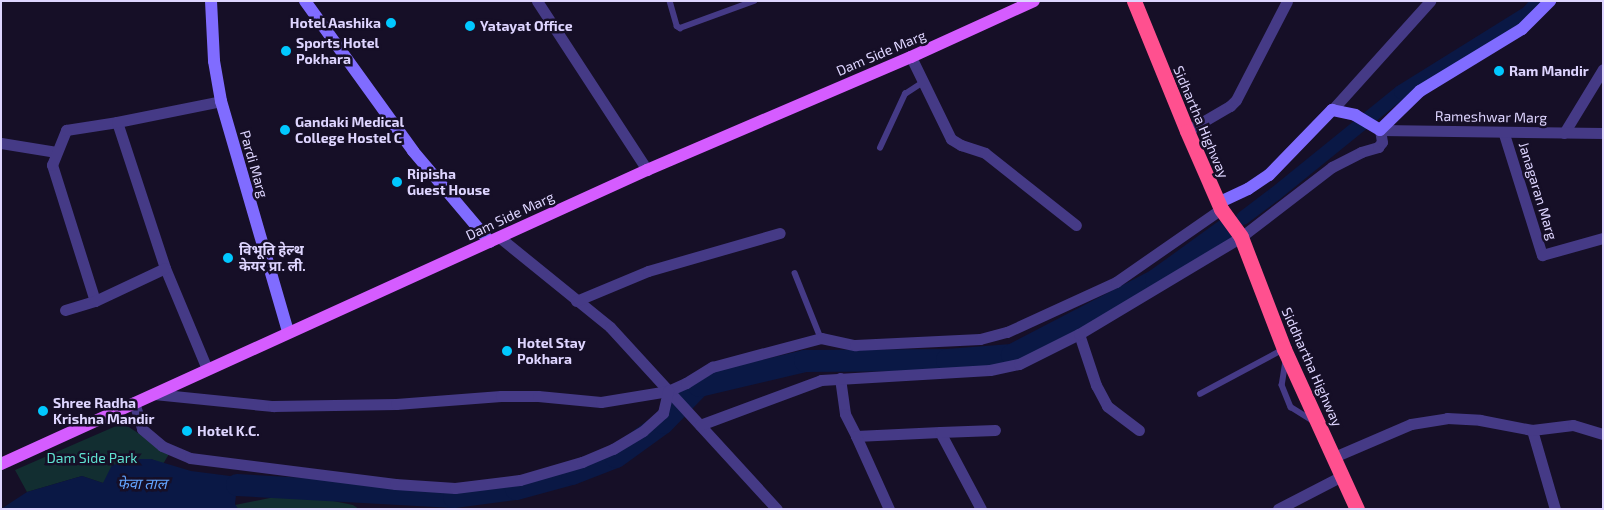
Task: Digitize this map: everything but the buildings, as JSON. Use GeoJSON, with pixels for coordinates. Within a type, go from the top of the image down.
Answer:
{"type":"FeatureCollection","features":[{"type":"Feature","properties":{"kind":"highway","name":"Sidhartha Highway"},"geometry":{"type":"LineString","coordinates":[[1127,1],[1136,9],[1186,131],[1221,208],[1241,238]]}},
{"type":"Feature","properties":{"kind":"highway","name":"Siddhartha Highway"},"geometry":{"type":"LineString","coordinates":[[1241,238],[1286,353],[1357,509]]}},
{"type":"Feature","properties":{"kind":"main road","name":"Pardi Marg"},"geometry":{"type":"LineString","coordinates":[[211,1],[214,61],[221,101],[288,332]]}},
{"type":"Feature","properties":{"kind":"main road","name":"Dam Side Marg"},"geometry":{"type":"LineString","coordinates":[[1,464],[647,170],[911,57],[1034,1]]}},
{"type":"Feature","properties":{"kind":"main road"},"geometry":{"type":"LineString","coordinates":[[1221,208],[1269,176],[1332,110],[1355,115],[1379,130],[1420,92],[1522,29],[1550,1]]}},
{"type":"Feature","properties":{"kind":"main road"},"geometry":{"type":"LineString","coordinates":[[313,4],[413,151],[494,240]]}},
{"type":"Feature","properties":{"kind":"street"},"geometry":{"type":"LineString","coordinates":[[537,1],[647,170]]}},
{"type":"Feature","properties":{"kind":"street"},"geometry":{"type":"LineString","coordinates":[[1186,131],[1230,106],[1236,100],[1287,1]]}},
{"type":"Feature","properties":{"kind":"street"},"geometry":{"type":"LineString","coordinates":[[1332,110],[1430,1]]}},
{"type":"Feature","properties":{"kind":"street"},"geometry":{"type":"LineString","coordinates":[[911,57],[922,83],[951,139],[961,145],[985,153],[1076,225]]}},
{"type":"Feature","properties":{"kind":"street"},"geometry":{"type":"LineString","coordinates":[[1564,133],[1603,69]]}},
{"type":"Feature","properties":{"kind":"street"},"geometry":{"type":"LineString","coordinates":[[95,301],[52,165],[66,130],[117,122],[221,101]]}},
{"type":"Feature","properties":{"kind":"street"},"geometry":{"type":"LineString","coordinates":[[117,122],[165,268],[207,369]]}},
{"type":"Feature","properties":{"kind":"street"},"geometry":{"type":"LineString","coordinates":[[700,425],[821,380],[990,370],[1019,364],[1079,334],[1241,238],[1332,167],[1361,152],[1378,147],[1382,142],[1379,130]]}},
{"type":"Feature","properties":{"kind":"street","name":"Rameshwar Marg"},"geometry":{"type":"LineString","coordinates":[[1379,130],[1504,134],[1603,134]]}},
{"type":"Feature","properties":{"kind":"street","name":"Janagaran Marg"},"geometry":{"type":"LineString","coordinates":[[1504,134],[1542,255],[1603,238]]}},
{"type":"Feature","properties":{"kind":"street"},"geometry":{"type":"LineString","coordinates":[[1,143],[56,152]]}},
{"type":"Feature","properties":{"kind":"street"},"geometry":{"type":"LineString","coordinates":[[154,394],[274,406],[396,404],[500,396],[538,396],[601,402],[672,394],[712,367],[821,338],[855,345],[902,344],[980,339],[1007,332],[1116,282],[1221,208]]}},
{"type":"Feature","properties":{"kind":"street"},"geometry":{"type":"LineString","coordinates":[[576,301],[648,271],[780,233]]}},
{"type":"Feature","properties":{"kind":"street"},"geometry":{"type":"LineString","coordinates":[[494,240],[610,327],[777,509]]}},
{"type":"Feature","properties":{"kind":"street"},"geometry":{"type":"LineString","coordinates":[[65,310],[95,301],[165,268]]}},
{"type":"Feature","properties":{"kind":"street"},"geometry":{"type":"LineString","coordinates":[[1079,334],[1096,385],[1107,406],[1139,430]]}},
{"type":"Feature","properties":{"kind":"street"},"geometry":{"type":"LineString","coordinates":[[840,378],[845,414],[889,509]]}},
{"type":"Feature","properties":{"kind":"street"},"geometry":{"type":"LineString","coordinates":[[134,402],[142,429],[162,446],[190,458],[395,484],[455,488],[520,480],[582,462],[613,449],[643,431],[663,414],[672,394]]}},
{"type":"Feature","properties":{"kind":"street"},"geometry":{"type":"LineString","coordinates":[[1334,457],[1410,424],[1447,418],[1480,420],[1532,430],[1573,425],[1603,434]]}},
{"type":"Feature","properties":{"kind":"street"},"geometry":{"type":"LineString","coordinates":[[856,436],[995,430]]}},
{"type":"Feature","properties":{"kind":"street"},"geometry":{"type":"LineString","coordinates":[[1532,430],[1555,509]]}},
{"type":"Feature","properties":{"kind":"street"},"geometry":{"type":"LineString","coordinates":[[940,432],[981,509]]}},
{"type":"Feature","properties":{"kind":"street"},"geometry":{"type":"LineString","coordinates":[[1278,509],[1342,476]]}},
{"type":"Feature","properties":{"kind":"lane"},"geometry":{"type":"LineString","coordinates":[[670,1],[680,28],[754,1]]}},
{"type":"Feature","properties":{"kind":"lane"},"geometry":{"type":"LineString","coordinates":[[734,1],[736,8]]}},
{"type":"Feature","properties":{"kind":"lane"},"geometry":{"type":"LineString","coordinates":[[880,148],[905,94],[922,83]]}},
{"type":"Feature","properties":{"kind":"lane"},"geometry":{"type":"LineString","coordinates":[[795,273],[821,338]]}},
{"type":"Feature","properties":{"kind":"lane"},"geometry":{"type":"LineString","coordinates":[[1200,394],[1286,353]]}},
{"type":"Feature","properties":{"kind":"green space","name":"Dam Side Park"},"geometry":{"type":"Polygon","coordinates":[[[123,423],[169,454],[163,464],[151,459],[103,483],[82,476],[27,492],[15,470],[123,423]]]}},
{"type":"Feature","properties":{"kind":"green space"},"geometry":{"type":"Polygon","coordinates":[[[294,493],[353,505],[359,509],[238,509],[235,505],[294,493]]]}},
{"type":"Feature","properties":{"kind":"water","name":"फेवा ताल"},"geometry":{"type":"Polygon","coordinates":[[[141,459],[151,459],[191,471],[238,477],[235,504],[238,509],[1,509],[27,492],[82,476],[103,483],[112,465],[141,459]]]}},
{"type":"Feature","properties":{"kind":"waterway"},"geometry":{"type":"LineString","coordinates":[[1243,218],[1401,92],[1528,13],[1538,1]]}},
{"type":"Feature","properties":{"kind":"waterway"},"geometry":{"type":"LineString","coordinates":[[237,485],[454,497],[516,489],[572,474],[616,457],[663,423],[699,386],[805,361],[947,360],[1012,355],[1156,280],[1225,230]]}},
{"type":"Feature","properties":{"kind":"place","name":"Hotel Aashika"},"geometry":{"type":"Point","coordinates":[391,23]}},
{"type":"Feature","properties":{"kind":"place","name":"Yatayat Office"},"geometry":{"type":"Point","coordinates":[470,26]}},
{"type":"Feature","properties":{"kind":"place","name":"Sports Hotel Pokhara"},"geometry":{"type":"Point","coordinates":[286,51]}},
{"type":"Feature","properties":{"kind":"place","name":"Ram Mandir"},"geometry":{"type":"Point","coordinates":[1499,71]}},
{"type":"Feature","properties":{"kind":"place","name":"Gandaki Medical College Hostel C"},"geometry":{"type":"Point","coordinates":[285,130]}},
{"type":"Feature","properties":{"kind":"place","name":"Ripisha Guest House"},"geometry":{"type":"Point","coordinates":[397,182]}},
{"type":"Feature","properties":{"kind":"place","name":"विभूति हेल्थ केयर प्रा. ली."},"geometry":{"type":"Point","coordinates":[228,258]}},
{"type":"Feature","properties":{"kind":"place","name":"Hotel Stay Pokhara"},"geometry":{"type":"Point","coordinates":[507,351]}},
{"type":"Feature","properties":{"kind":"place","name":"Shree Radha Krishna Mandir"},"geometry":{"type":"Point","coordinates":[43,411]}},
{"type":"Feature","properties":{"kind":"place","name":"Hotel K.C."},"geometry":{"type":"Point","coordinates":[187,431]}}]}
